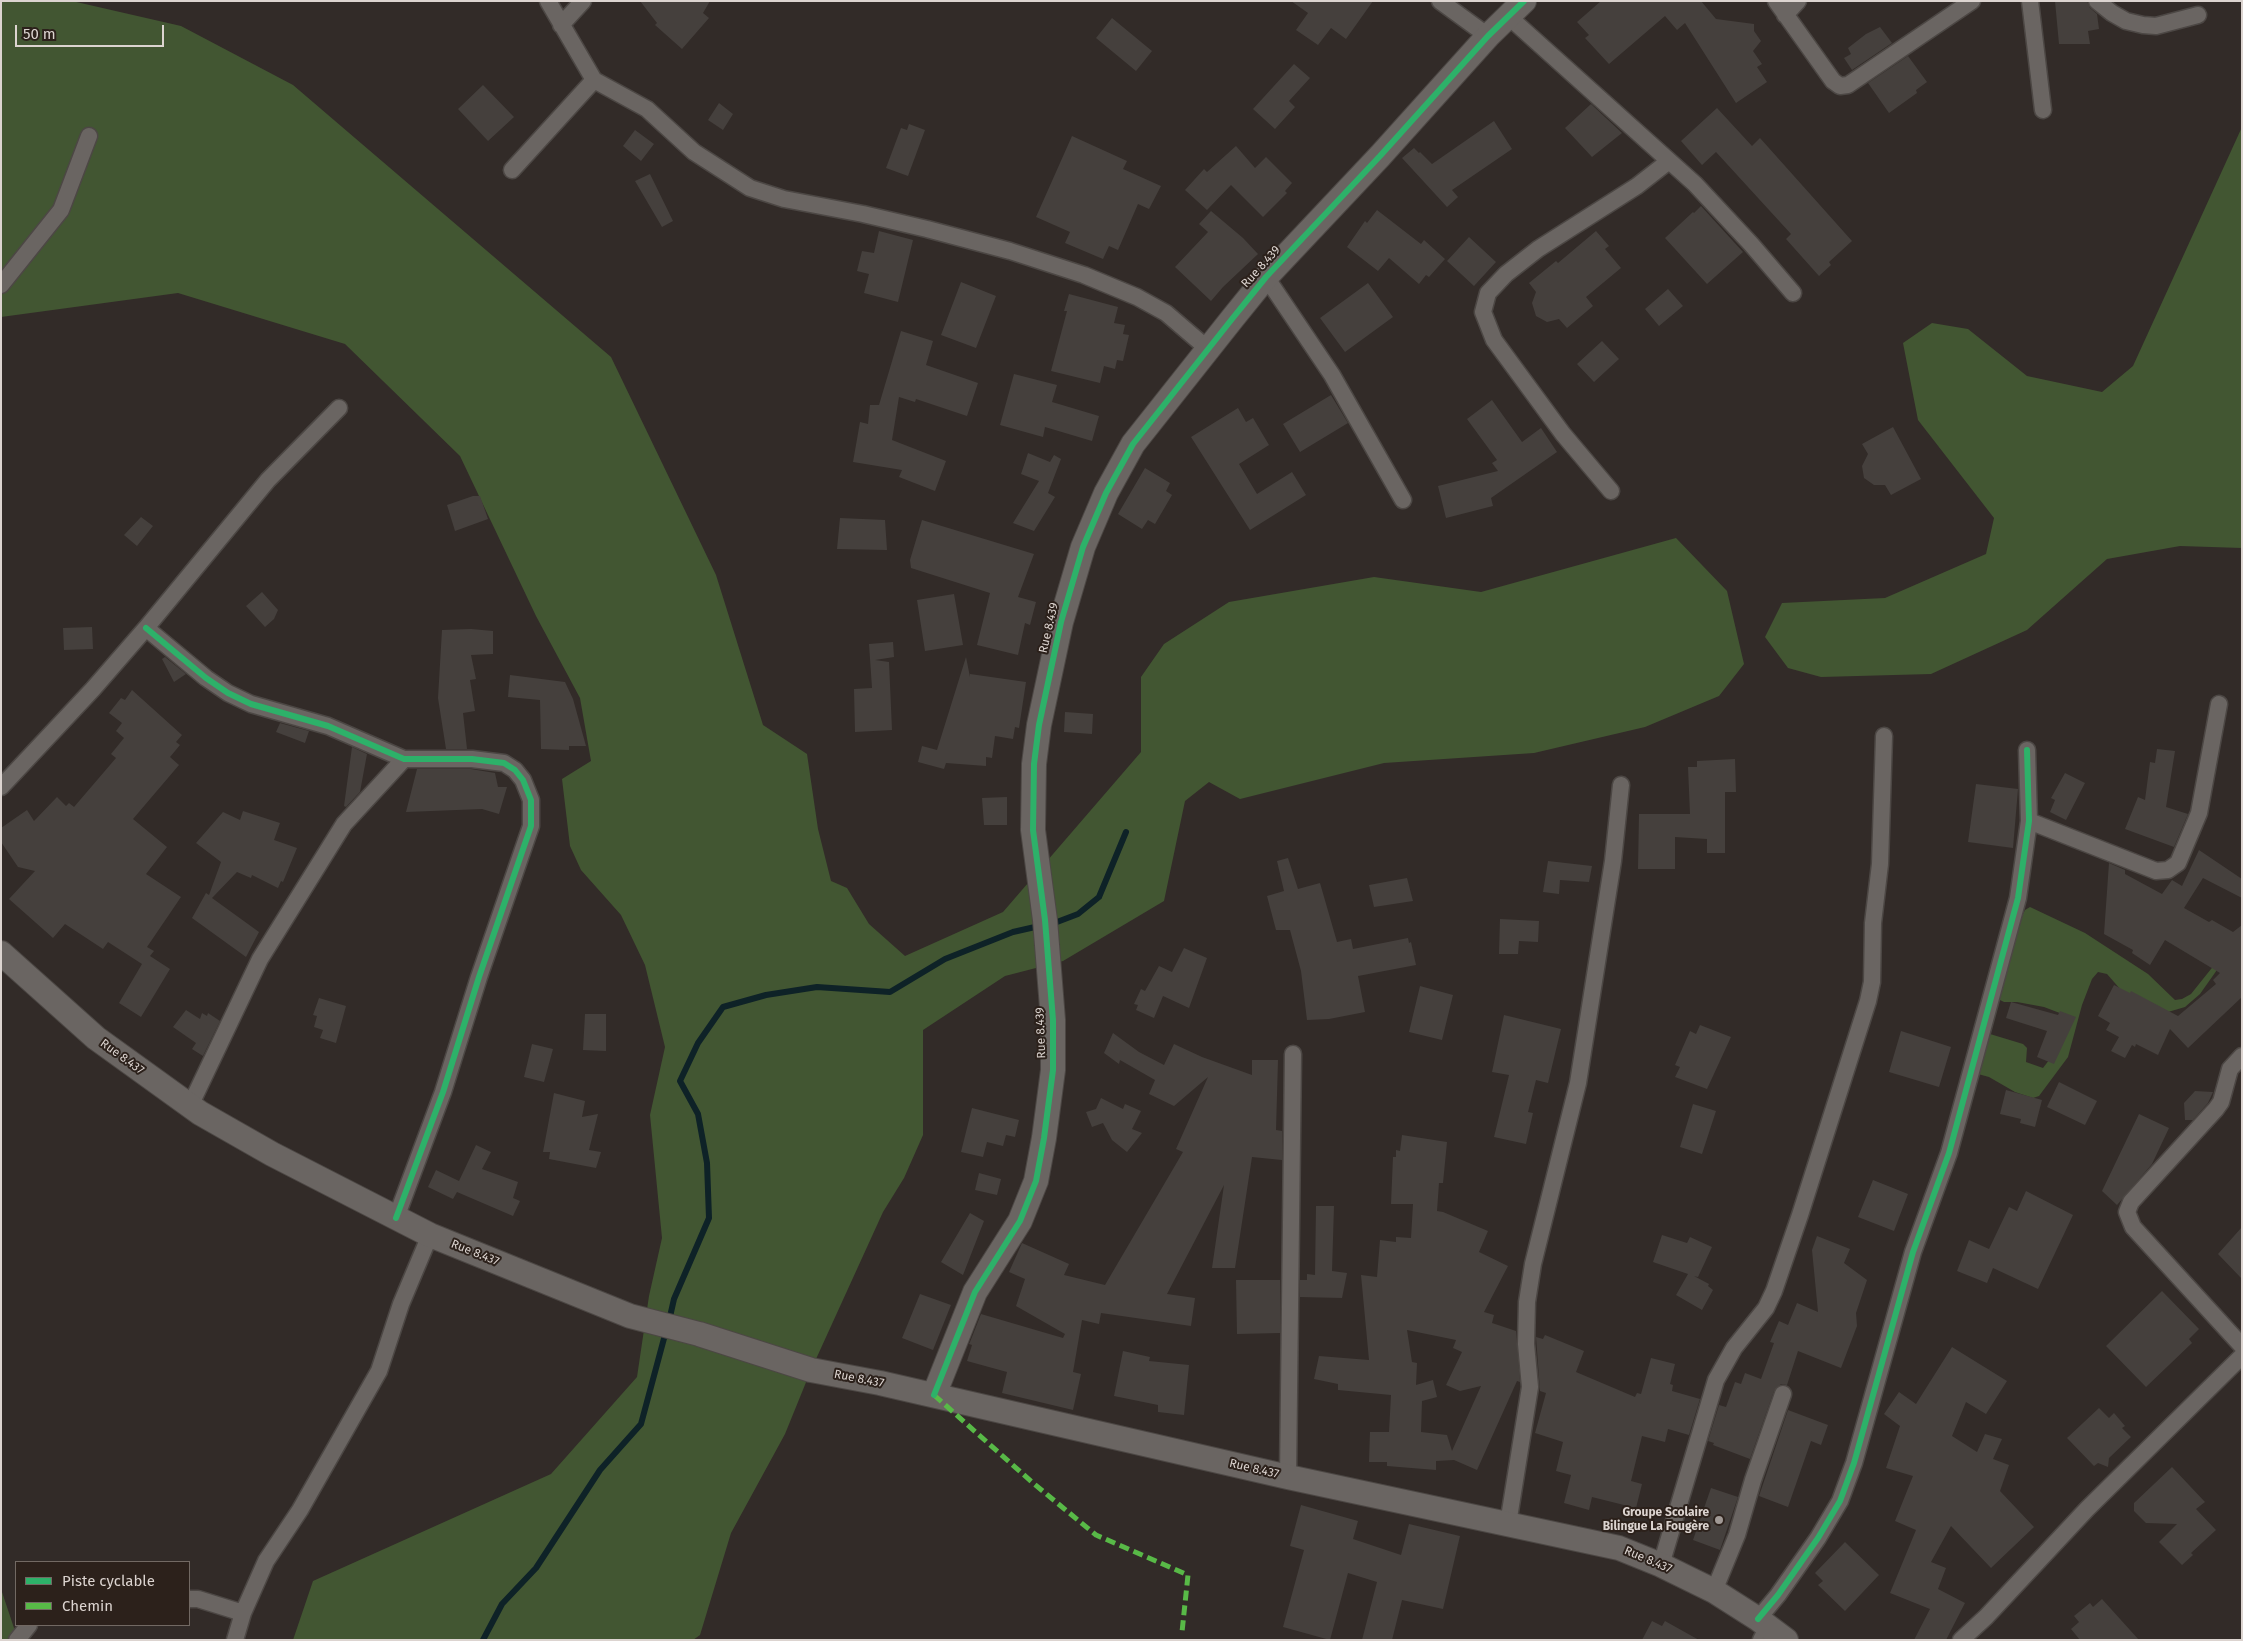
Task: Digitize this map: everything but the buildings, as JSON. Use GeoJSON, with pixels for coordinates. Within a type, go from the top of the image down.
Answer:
{"type":"FeatureCollection","features":[{"type":"Feature","properties":{"kind":"main road","name":"Rue 8.439"},"geometry":{"type":"LineString","coordinates":[[934,1395],[975,1292],[1020,1221],[1036,1181],[1054,1070],[1053,1020],[1045,920],[1034,830],[1034,764],[1039,726],[1061,622],[1083,547],[1106,493],[1133,444],[1208,349],[1266,277],[1380,156],[1488,36],[1516,9]]}},
{"type":"Feature","properties":{"kind":"main road","name":"Rue 8.437"},"geometry":{"type":"LineString","coordinates":[[2,956],[96,1038],[190,1106],[272,1154],[430,1235],[630,1316],[680,1329],[811,1370],[934,1395],[1288,1477],[1619,1548],[1661,1565],[1714,1591],[1768,1631]]}},
{"type":"Feature","properties":{"kind":"street"},"geometry":{"type":"LineString","coordinates":[[548,1],[594,80],[647,109],[694,152],[750,188],[784,199],[927,229],[1084,275],[1137,297],[1166,313],[1208,349]]}},
{"type":"Feature","properties":{"kind":"street"},"geometry":{"type":"LineString","coordinates":[[561,25],[582,1]]}},
{"type":"Feature","properties":{"kind":"street"},"geometry":{"type":"LineString","coordinates":[[1440,1],[1488,36]]}},
{"type":"Feature","properties":{"kind":"street"},"geometry":{"type":"LineString","coordinates":[[1776,1],[1833,81],[1840,86],[1848,85],[1972,1]]}},
{"type":"Feature","properties":{"kind":"street"},"geometry":{"type":"LineString","coordinates":[[1785,15],[1798,1]]}},
{"type":"Feature","properties":{"kind":"street"},"geometry":{"type":"LineString","coordinates":[[2030,1],[2043,110]]}},
{"type":"Feature","properties":{"kind":"street"},"geometry":{"type":"LineString","coordinates":[[2097,1],[2119,17],[2143,25],[2156,26],[2198,15]]}},
{"type":"Feature","properties":{"kind":"street"},"geometry":{"type":"LineString","coordinates":[[1516,9],[1695,184],[1751,244],[1793,293]]}},
{"type":"Feature","properties":{"kind":"street"},"geometry":{"type":"LineString","coordinates":[[512,170],[594,80]]}},
{"type":"Feature","properties":{"kind":"street"},"geometry":{"type":"LineString","coordinates":[[1,286],[61,210],[89,136]]}},
{"type":"Feature","properties":{"kind":"street"},"geometry":{"type":"LineString","coordinates":[[1611,491],[1562,434],[1494,340],[1483,312],[1488,292],[1506,274],[1545,244],[1636,186],[1670,160]]}},
{"type":"Feature","properties":{"kind":"street"},"geometry":{"type":"LineString","coordinates":[[1266,277],[1332,375],[1403,500]]}},
{"type":"Feature","properties":{"kind":"street"},"geometry":{"type":"LineString","coordinates":[[1,787],[93,689],[268,480],[339,408]]}},
{"type":"Feature","properties":{"kind":"street"},"geometry":{"type":"LineString","coordinates":[[146,628],[206,678],[228,693],[251,704],[328,726],[404,759],[472,759],[504,763],[516,770],[524,780],[531,800],[531,826],[479,978],[443,1092],[396,1218]]}},
{"type":"Feature","properties":{"kind":"street"},"geometry":{"type":"LineString","coordinates":[[2029,821],[2156,871],[2168,870],[2178,863],[2199,813],[2219,704]]}},
{"type":"Feature","properties":{"kind":"street"},"geometry":{"type":"LineString","coordinates":[[1661,1565],[1716,1380],[1734,1348],[1766,1308],[1774,1291],[1868,1001],[1872,982],[1873,923],[1880,864],[1884,736]]}},
{"type":"Feature","properties":{"kind":"street"},"geometry":{"type":"LineString","coordinates":[[1768,1631],[1778,1595],[1818,1538],[1840,1501],[1854,1463],[1913,1252],[1951,1144],[2018,898],[2029,821],[2027,750]]}},
{"type":"Feature","properties":{"kind":"street"},"geometry":{"type":"LineString","coordinates":[[190,1106],[260,959],[344,824],[404,759]]}},
{"type":"Feature","properties":{"kind":"street"},"geometry":{"type":"LineString","coordinates":[[1508,1524],[1530,1387],[1526,1344],[1528,1302],[1533,1264],[1578,1083],[1613,861],[1621,785]]}},
{"type":"Feature","properties":{"kind":"street"},"geometry":{"type":"LineString","coordinates":[[1288,1477],[1293,1054]]}},
{"type":"Feature","properties":{"kind":"street"},"geometry":{"type":"LineString","coordinates":[[2242,1056],[2230,1069],[2221,1102],[2131,1202],[2127,1212],[2133,1227],[2242,1346]]}},
{"type":"Feature","properties":{"kind":"street"},"geometry":{"type":"LineString","coordinates":[[234,1640],[243,1613],[266,1561],[300,1510],[379,1371],[401,1304],[430,1235]]}},
{"type":"Feature","properties":{"kind":"street"},"geometry":{"type":"LineString","coordinates":[[1961,1640],[1986,1617],[2087,1509],[2242,1356]]}},
{"type":"Feature","properties":{"kind":"street"},"geometry":{"type":"LineString","coordinates":[[1714,1591],[1737,1535],[1753,1480],[1783,1394]]}},
{"type":"Feature","properties":{"kind":"street"},"geometry":{"type":"LineString","coordinates":[[190,1599],[243,1613]]}},
{"type":"Feature","properties":{"kind":"street"},"geometry":{"type":"LineString","coordinates":[[16,1640],[28,1626]]}},
{"type":"Feature","properties":{"kind":"green space"},"geometry":{"type":"Polygon","coordinates":[[[1,1],[72,1],[181,26],[293,85],[611,357],[716,575],[763,725],[807,754],[818,829],[831,881],[847,888],[869,924],[905,956],[1003,912],[1141,752],[1141,677],[1164,644],[1229,602],[1374,577],[1481,592],[1676,538],[1727,591],[1744,664],[1719,696],[1645,727],[1534,753],[1384,763],[1240,799],[1209,782],[1185,801],[1164,901],[1063,961],[1005,976],[923,1030],[923,1135],[904,1178],[883,1212],[811,1370],[785,1434],[731,1533],[700,1635],[693,1640],[293,1640],[313,1581],[551,1474],[637,1377],[649,1296],[662,1238],[650,1115],[665,1047],[645,965],[621,915],[581,870],[570,846],[562,779],[591,761],[580,698],[536,616],[460,456],[345,344],[178,293],[1,317],[1,1]]]}},
{"type":"Feature","properties":{"kind":"green space"},"geometry":{"type":"Polygon","coordinates":[[[2242,127],[2242,548],[2180,546],[2107,559],[2027,630],[1931,674],[1821,677],[1788,668],[1765,637],[1782,603],[1885,598],[1986,554],[1994,518],[1918,420],[1903,343],[1932,323],[1968,329],[2027,376],[2102,392],[2133,366],[2242,127]]]}},
{"type":"Feature","properties":{"kind":"green space"},"geometry":{"type":"Polygon","coordinates":[[[2030,907],[2085,933],[2148,974],[2175,1000],[2182,999],[2191,994],[2215,964],[2236,943],[2200,994],[2185,1007],[2168,1012],[2121,990],[2107,974],[2098,972],[2092,979],[2082,1005],[2068,1057],[2039,1096],[2033,1098],[2015,1092],[1989,1077],[1978,1074],[1986,1038],[1990,1034],[2023,1044],[2027,1048],[2026,1062],[2043,1068],[2056,1051],[2065,1015],[2044,1007],[2000,1000],[2000,991],[2023,914],[2030,907]]]}},
{"type":"Feature","properties":{"kind":"green space"},"geometry":{"type":"Polygon","coordinates":[[[1,1589],[18,1640],[1,1640],[1,1589]]]}},
{"type":"Feature","properties":{"kind":"waterway"},"geometry":{"type":"LineString","coordinates":[[669,1321],[674,1299],[709,1218],[707,1163],[698,1114],[680,1081],[698,1043],[723,1007],[766,995],[817,987],[890,992],[945,959],[1013,932],[1057,922],[1078,914],[1099,897],[1126,832]]}},
{"type":"Feature","properties":{"kind":"waterway"},"geometry":{"type":"LineString","coordinates":[[483,1640],[502,1604],[536,1568],[600,1470],[641,1424],[666,1331]]}},
{"type":"Feature","properties":{"kind":"marked path"},"geometry":{"type":"LineString","coordinates":[[934,1395],[1033,1483],[1096,1535],[1188,1575],[1182,1632]]}},
{"type":"Feature","properties":{"kind":"cycle path"},"geometry":{"type":"LineString","coordinates":[[934,1395],[975,1292],[1020,1221],[1036,1181],[1044,1138],[1053,1070],[1053,1020],[1045,920],[1033,830],[1034,764],[1039,725],[1061,622],[1083,547],[1106,493],[1133,444],[1232,319],[1266,277],[1380,156],[1488,36],[1524,1]]}},
{"type":"Feature","properties":{"kind":"cycle path"},"geometry":{"type":"LineString","coordinates":[[146,628],[206,678],[228,693],[251,704],[328,726],[404,759],[472,759],[504,763],[515,770],[523,780],[531,800],[531,826],[479,977],[443,1092],[396,1218]]}},
{"type":"Feature","properties":{"kind":"cycle path"},"geometry":{"type":"LineString","coordinates":[[1758,1619],[1778,1595],[1818,1538],[1840,1501],[1854,1463],[1913,1252],[1949,1153],[2018,898],[2029,821],[2027,750]]}},
{"type":"Feature","properties":{"kind":"place","name":"Groupe Scolaire Bilingue La Fougère"},"geometry":{"type":"Point","coordinates":[1719,1520]}}]}
